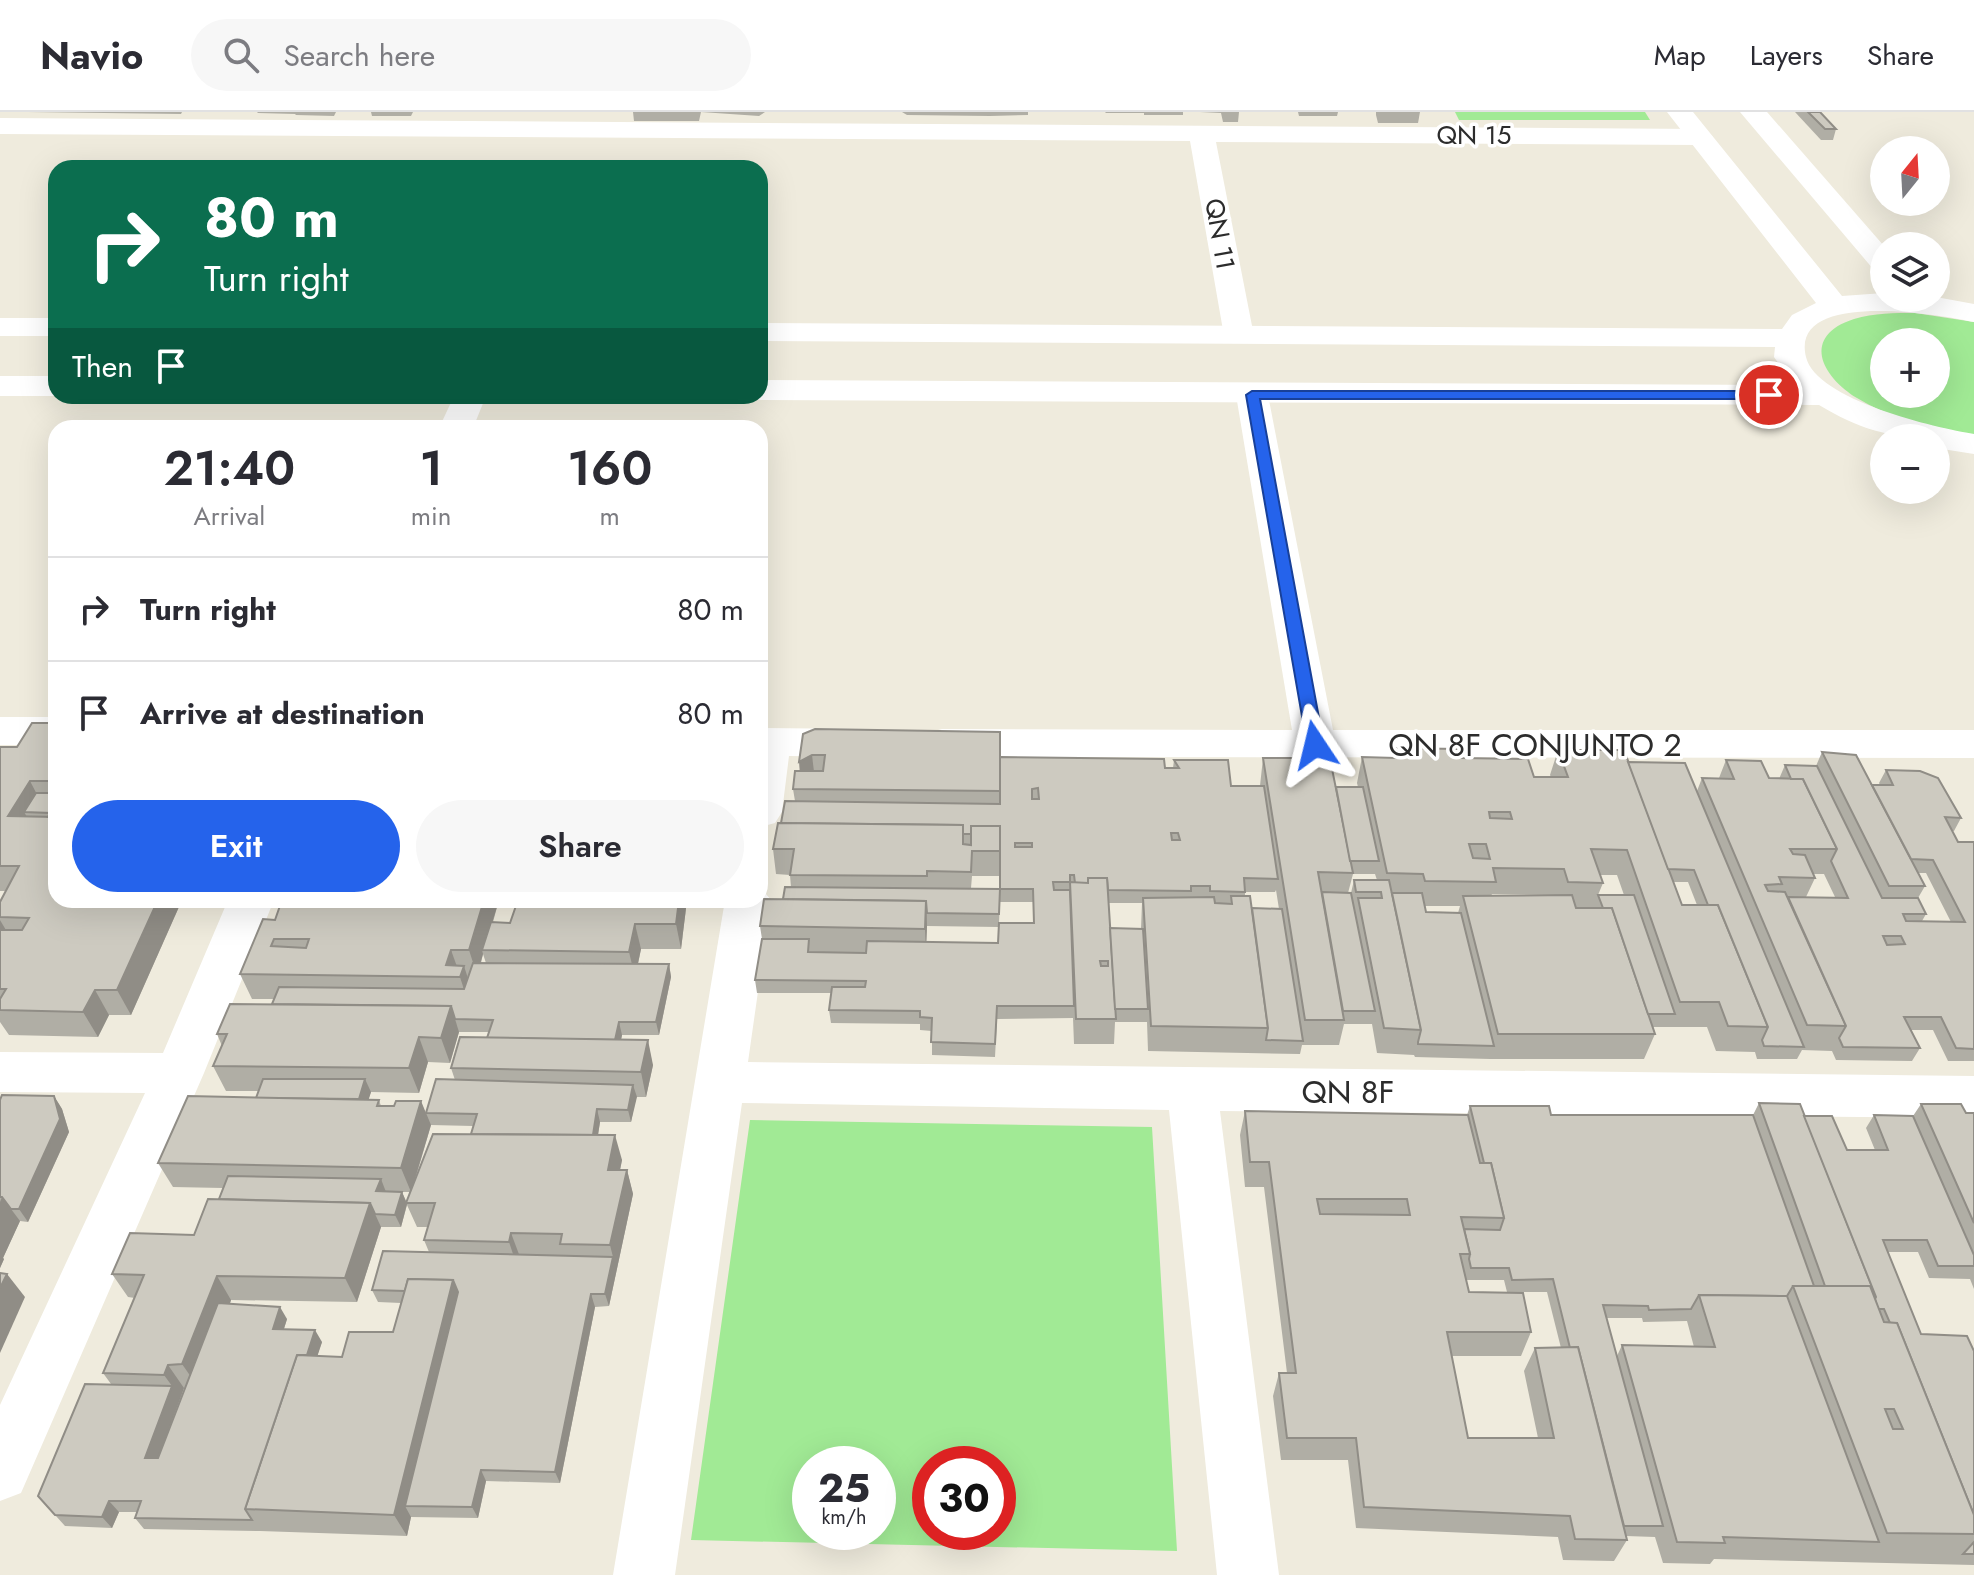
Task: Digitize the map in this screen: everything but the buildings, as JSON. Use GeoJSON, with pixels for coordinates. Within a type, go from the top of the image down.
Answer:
{"type":"FeatureCollection","features":[{"type":"Feature","properties":{"kind":"street"},"geometry":{"type":"LineString","coordinates":[[1680,112],[1835,307]]}},
{"type":"Feature","properties":{"kind":"street"},"geometry":{"type":"LineString","coordinates":[[1753,112],[1870,248]]}},
{"type":"Feature","properties":{"kind":"street"},"geometry":{"type":"LineString","coordinates":[[581,156],[596,121]]}},
{"type":"Feature","properties":{"kind":"street","name":"QN 15"},"geometry":{"type":"LineString","coordinates":[[0,126],[870,121],[1201,133],[1452,123],[1700,137]]}},
{"type":"Feature","properties":{"kind":"street","name":"QN 11"},"geometry":{"type":"LineString","coordinates":[[1201,133],[1239,336]]}},
{"type":"Feature","properties":{"kind":"street"},"geometry":{"type":"LineString","coordinates":[[1870,302],[1835,307],[1806,319],[1791,338],[1791,356],[1824,395],[1860,415],[1954,445]]}},
{"type":"Feature","properties":{"kind":"street"},"geometry":{"type":"LineString","coordinates":[[1950,308],[1974,313]]}},
{"type":"Feature","properties":{"kind":"street"},"geometry":{"type":"LineString","coordinates":[[0,327],[48,327]]}},
{"type":"Feature","properties":{"kind":"street"},"geometry":{"type":"LineString","coordinates":[[768,332],[1791,338]]}},
{"type":"Feature","properties":{"kind":"street"},"geometry":{"type":"LineString","coordinates":[[981,333],[1019,343],[1033,359],[1024,378],[990,391]]}},
{"type":"Feature","properties":{"kind":"street"},"geometry":{"type":"LineString","coordinates":[[0,386],[48,386]]}},
{"type":"Feature","properties":{"kind":"street"},"geometry":{"type":"LineString","coordinates":[[768,390],[1252,395],[1824,395]]}},
{"type":"Feature","properties":{"kind":"street"},"geometry":{"type":"LineString","coordinates":[[1252,395],[1315,745]]}},
{"type":"Feature","properties":{"kind":"street"},"geometry":{"type":"LineString","coordinates":[[0,731],[48,731]]}},
{"type":"Feature","properties":{"kind":"street","name":"QN 8F CONJUNTO 2"},"geometry":{"type":"LineString","coordinates":[[768,742],[1315,745],[1968,754]]}},
{"type":"Feature","properties":{"kind":"street"},"geometry":{"type":"LineString","coordinates":[[0,1472],[179,1073],[248,908]]}},
{"type":"Feature","properties":{"kind":"street"},"geometry":{"type":"LineString","coordinates":[[644,1575],[747,908]]}},
{"type":"Feature","properties":{"kind":"street"},"geometry":{"type":"LineString","coordinates":[[0,1072],[179,1073]]}},
{"type":"Feature","properties":{"kind":"street","name":"QN 8F"},"geometry":{"type":"LineString","coordinates":[[722,1082],[1974,1097]]}},
{"type":"Feature","properties":{"kind":"street"},"geometry":{"type":"LineString","coordinates":[[1192,1090],[1248,1575]]}},
{"type":"Feature","properties":{"kind":"green space"},"geometry":{"type":"Polygon","coordinates":[[[1455,112],[1645,112],[1650,120],[1459,120],[1455,112]]]}},
{"type":"Feature","properties":{"kind":"green space"},"geometry":{"type":"Polygon","coordinates":[[[1915,313],[1974,322],[1974,435],[1950,432],[1950,424],[1920,424],[1877,408],[1950,408],[1950,328],[1870,328],[1870,404],[1834,379],[1822,357],[1822,346],[1827,335],[1837,326],[1854,319],[1915,313]]]}},
{"type":"Feature","properties":{"kind":"green space"},"geometry":{"type":"Polygon","coordinates":[[[750,1120],[1152,1127],[1177,1551],[1016,1547],[1016,1446],[912,1446],[912,1545],[896,1545],[896,1446],[792,1446],[792,1542],[691,1540],[750,1120]]]}},
{"type":"Feature","properties":{"kind":"route"},"geometry":{"type":"LineString","coordinates":[[1315,745],[1252,395],[1769,395]]}}]}
